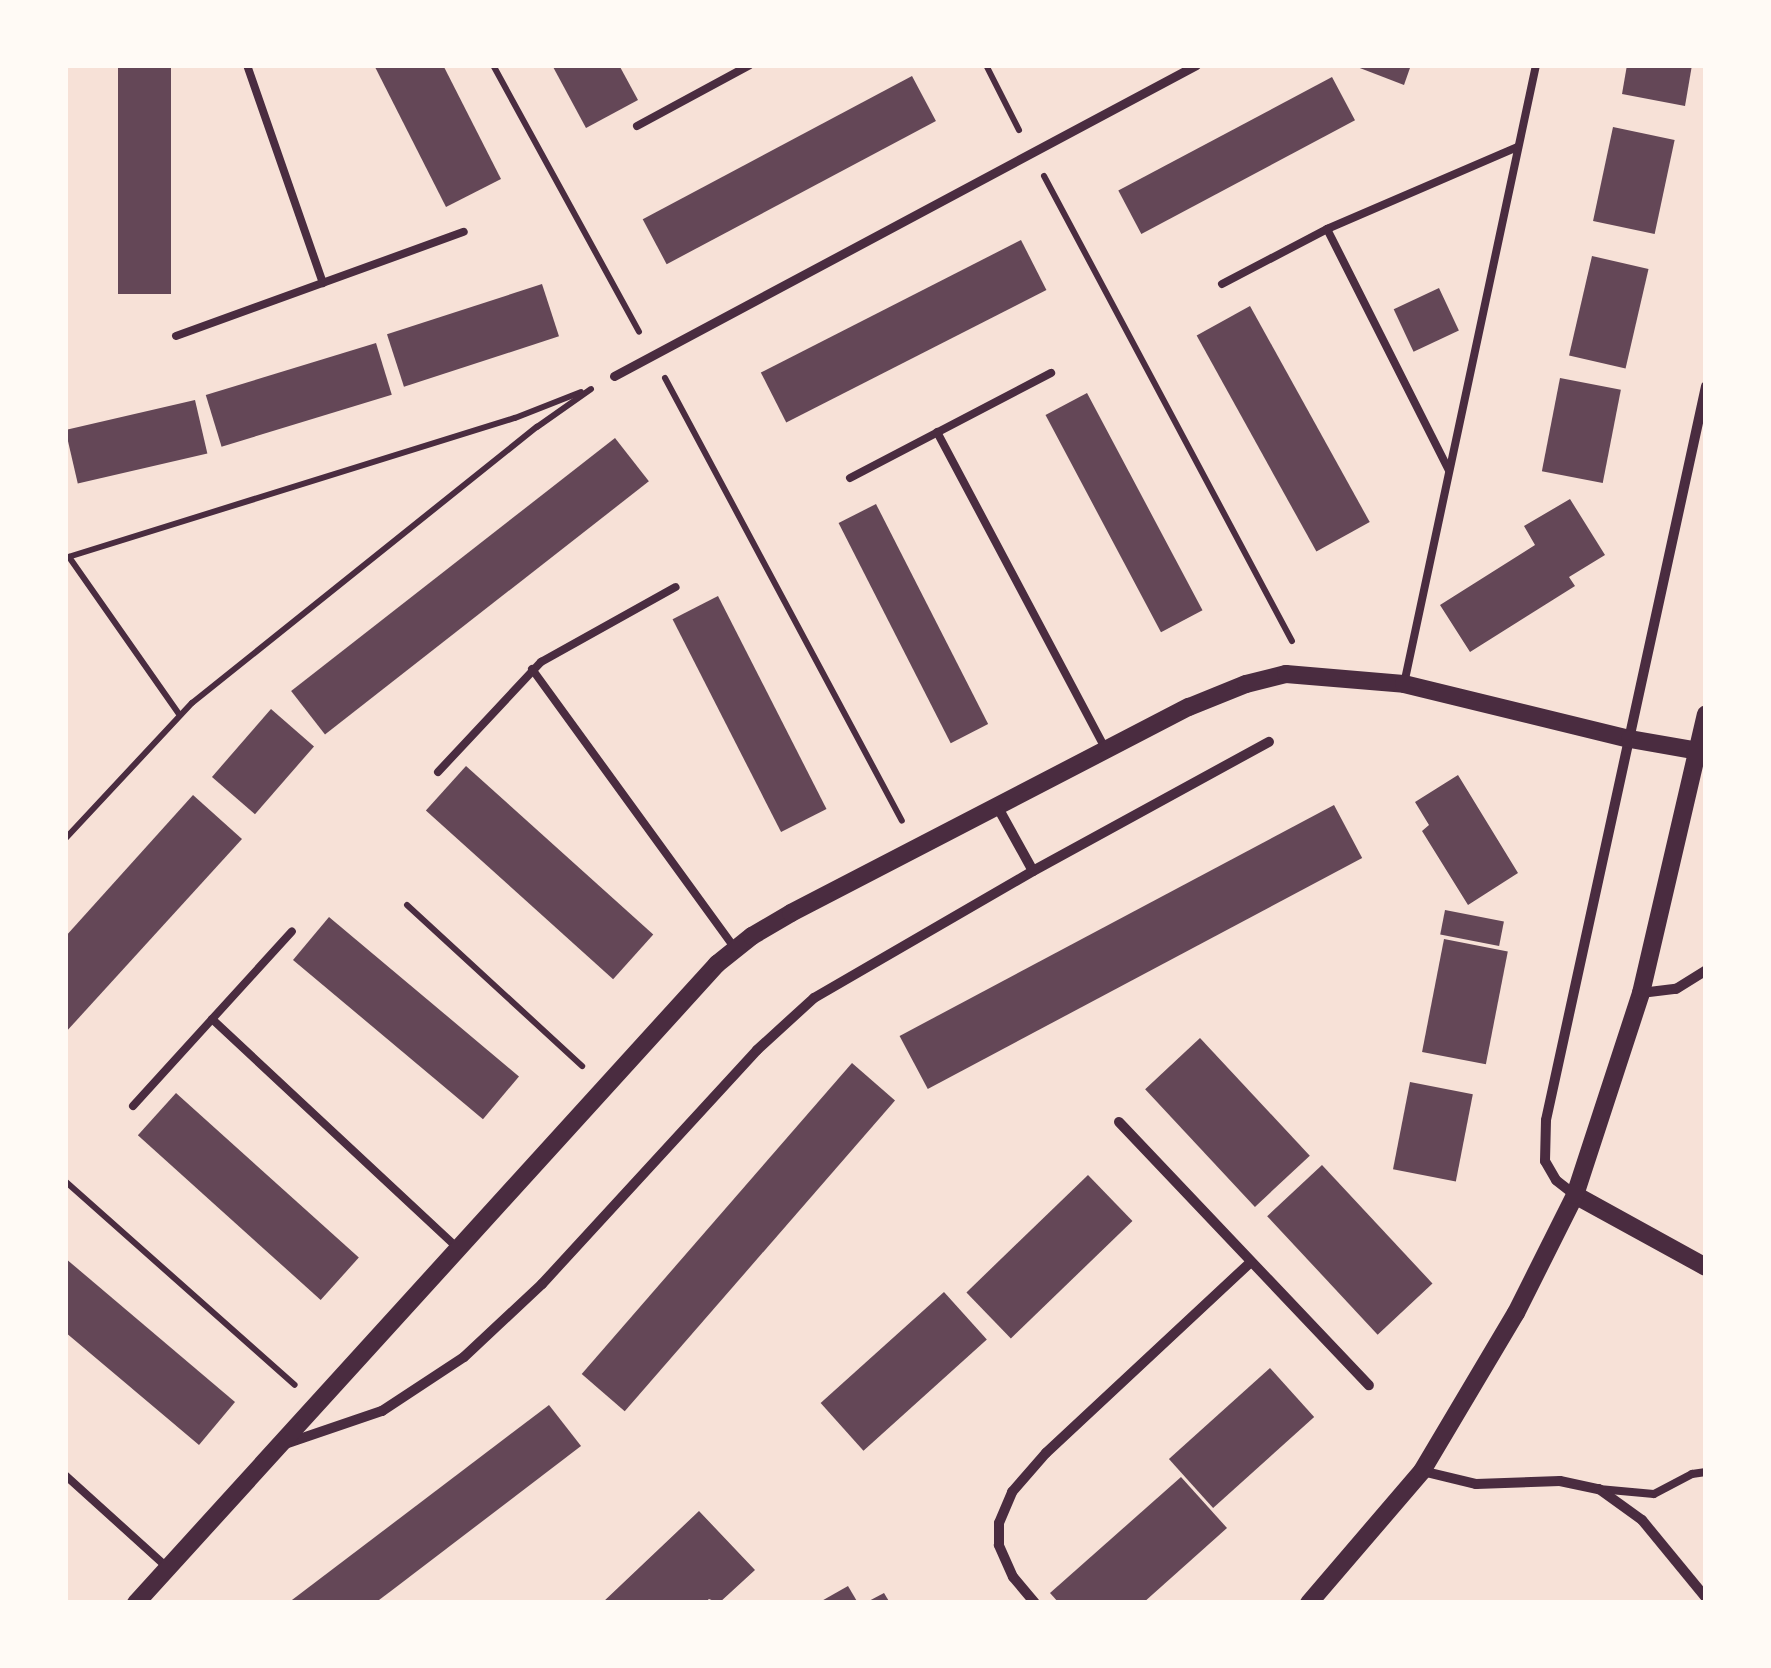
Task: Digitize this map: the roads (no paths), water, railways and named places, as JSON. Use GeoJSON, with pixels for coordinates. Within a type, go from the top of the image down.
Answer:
{"type":"FeatureCollection","features":[{"type":"Feature","properties":{"kind":"street"},"geometry":{"type":"LineString","coordinates":[[614,376],[1196,65]]}},
{"type":"Feature","properties":{"kind":"street"},"geometry":{"type":"LineString","coordinates":[[1706,386],[1544,1136],[1550,1171],[1575,1196],[1706,1267]]}},
{"type":"Feature","properties":{"kind":"street"},"geometry":{"type":"LineString","coordinates":[[136,1603],[734,948],[791,913],[1105,748],[1246,684],[1309,674],[1404,684],[1630,739],[1698,751]]}},
{"type":"Feature","properties":{"kind":"street"},"geometry":{"type":"LineString","coordinates":[[1309,1603],[1422,1471],[1516,1314],[1575,1196],[1642,993],[1706,714]]}},
{"type":"Feature","properties":{"kind":"street"},"geometry":{"type":"LineString","coordinates":[[281,1445],[382,1411],[464,1357],[542,1284],[757,1050],[814,998],[1033,870],[1269,742]]}},
{"type":"Feature","properties":{"kind":"street"},"geometry":{"type":"LineString","coordinates":[[997,806],[1033,870]]}},
{"type":"Feature","properties":{"kind":"street"},"geometry":{"type":"LineString","coordinates":[[1642,993],[1676,989],[1706,970]]}},
{"type":"Feature","properties":{"kind":"street"},"geometry":{"type":"LineString","coordinates":[[1119,1122],[1368,1385]]}},
{"type":"Feature","properties":{"kind":"street"},"geometry":{"type":"LineString","coordinates":[[1035,1603],[1013,1578],[999,1545],[999,1523],[1012,1492],[1046,1453],[1251,1262]]}},
{"type":"Feature","properties":{"kind":"street"},"geometry":{"type":"LineString","coordinates":[[1422,1471],[1476,1484],[1560,1480],[1599,1489],[1642,1520],[1706,1598]]}},
{"type":"Feature","properties":{"kind":"lane"},"geometry":{"type":"LineString","coordinates":[[248,65],[322,283]]}},
{"type":"Feature","properties":{"kind":"lane"},"geometry":{"type":"LineString","coordinates":[[1404,684],[1536,65]]}},
{"type":"Feature","properties":{"kind":"lane"},"geometry":{"type":"LineString","coordinates":[[637,126],[744,66]]}},
{"type":"Feature","properties":{"kind":"lane"},"geometry":{"type":"LineString","coordinates":[[1222,284],[1328,229],[1518,147]]}},
{"type":"Feature","properties":{"kind":"lane"},"geometry":{"type":"LineString","coordinates":[[1328,229],[1449,470]]}},
{"type":"Feature","properties":{"kind":"lane"},"geometry":{"type":"LineString","coordinates":[[176,336],[464,232]]}},
{"type":"Feature","properties":{"kind":"lane"},"geometry":{"type":"LineString","coordinates":[[850,478],[1051,374]]}},
{"type":"Feature","properties":{"kind":"lane"},"geometry":{"type":"LineString","coordinates":[[938,432],[1105,748]]}},
{"type":"Feature","properties":{"kind":"lane"},"geometry":{"type":"LineString","coordinates":[[438,772],[532,668],[676,587]]}},
{"type":"Feature","properties":{"kind":"lane"},"geometry":{"type":"LineString","coordinates":[[532,668],[734,948]]}},
{"type":"Feature","properties":{"kind":"lane"},"geometry":{"type":"LineString","coordinates":[[133,1106],[292,931]]}},
{"type":"Feature","properties":{"kind":"lane"},"geometry":{"type":"LineString","coordinates":[[212,1019],[458,1248]]}},
{"type":"Feature","properties":{"kind":"lane"},"geometry":{"type":"LineString","coordinates":[[1599,1489],[1654,1494],[1692,1474],[1706,1472]]}},
{"type":"Feature","properties":{"kind":"lane"},"geometry":{"type":"LineString","coordinates":[[65,1475],[168,1568]]}}]}
